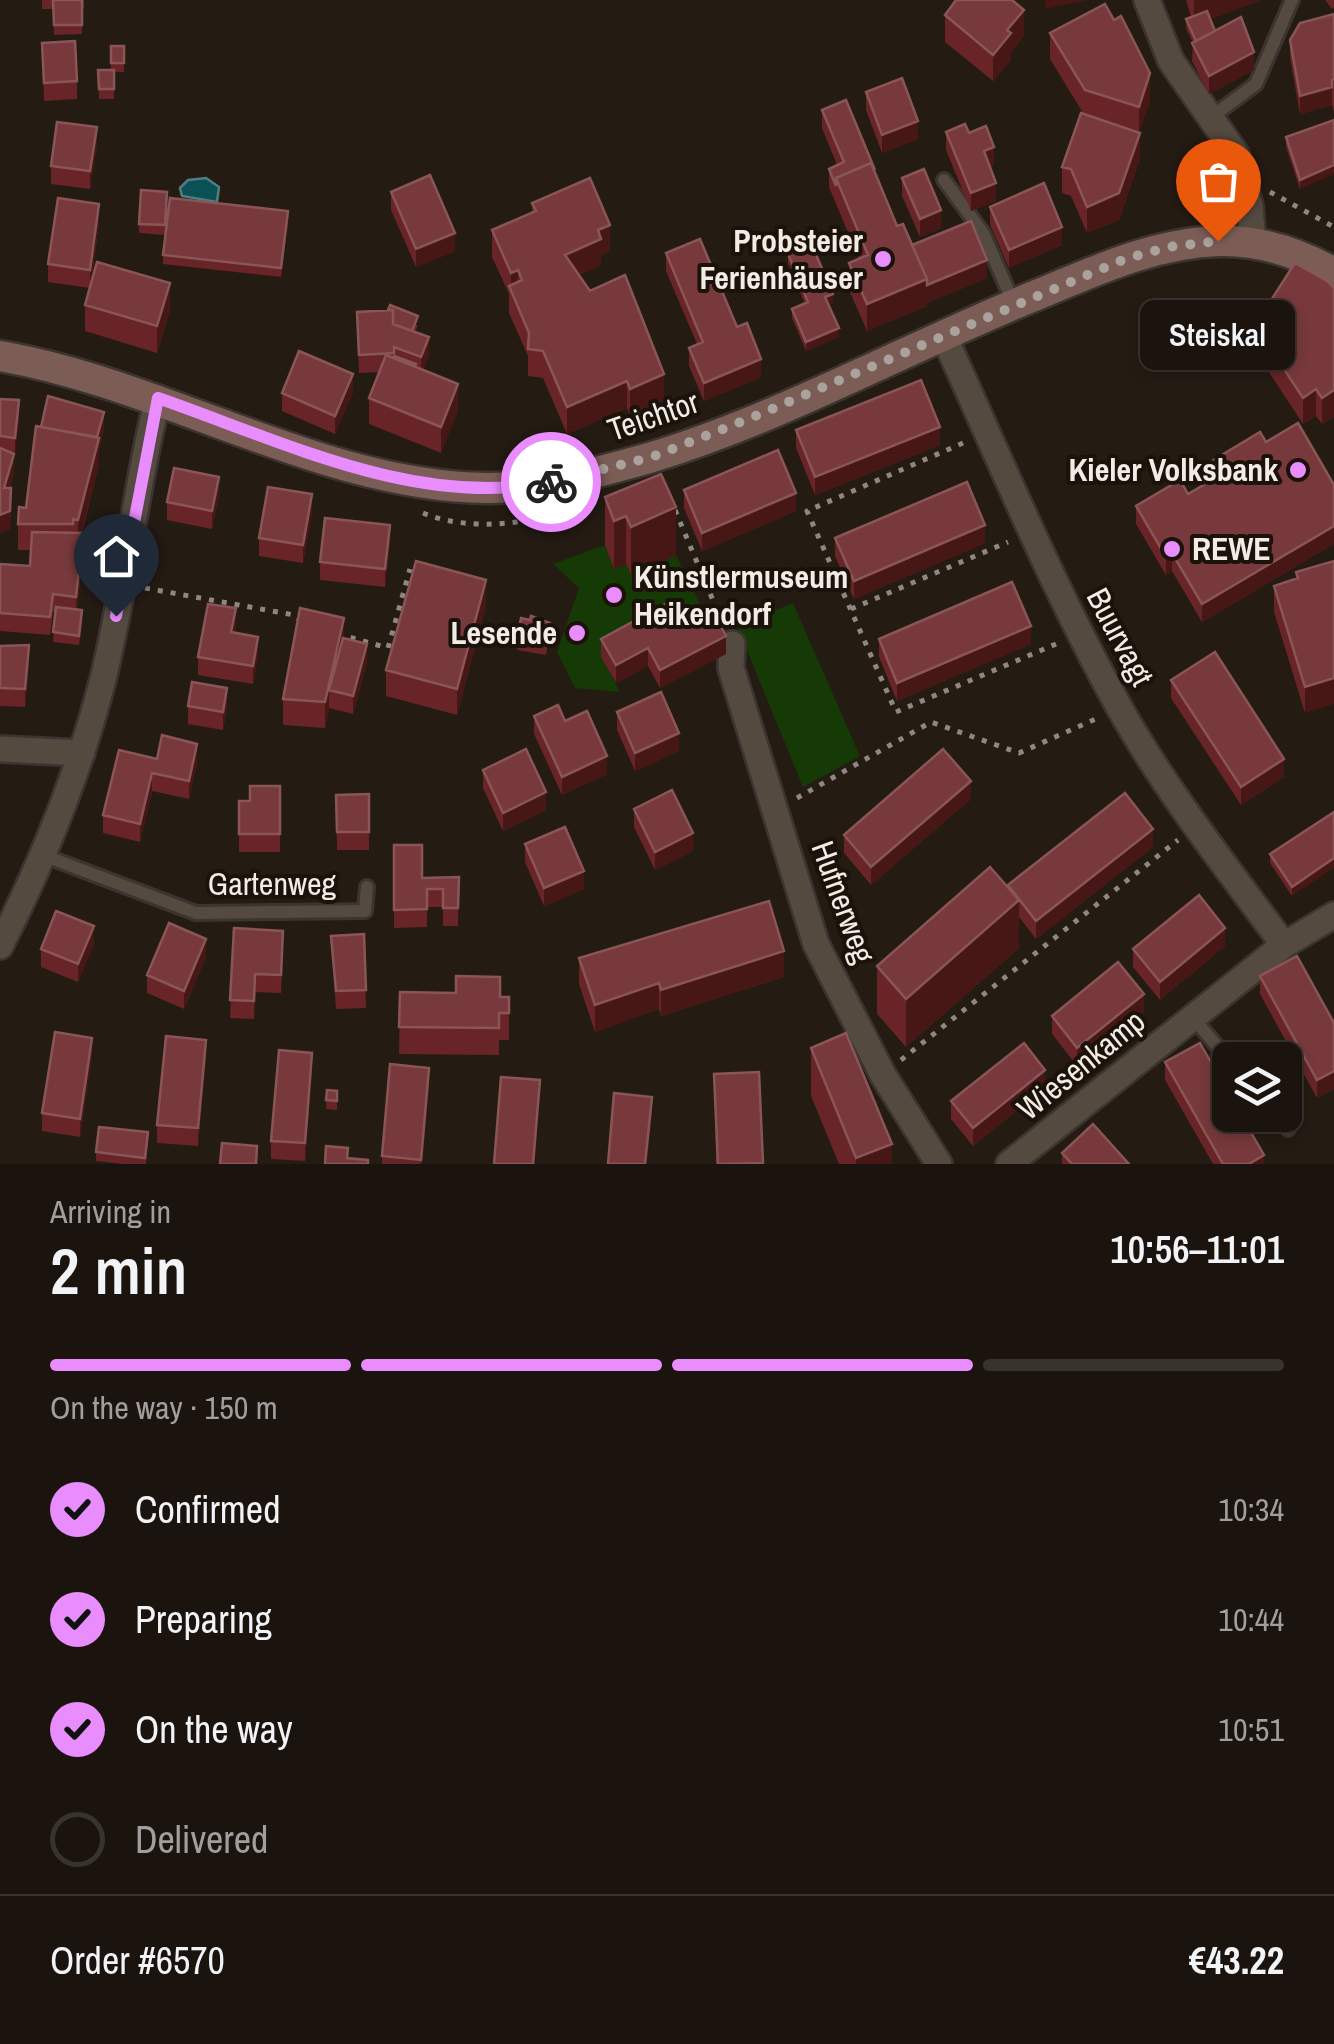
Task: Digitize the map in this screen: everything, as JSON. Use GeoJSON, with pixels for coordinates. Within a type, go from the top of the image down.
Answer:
{"type":"FeatureCollection","features":[{"type":"Feature","properties":{"kind":"street"},"geometry":{"type":"LineString","coordinates":[[1147,0],[1170,61],[1236,154],[1245,181],[1253,243]]}},
{"type":"Feature","properties":{"kind":"street","name":"Teichtor"},"geometry":{"type":"LineString","coordinates":[[0,356],[89,375],[383,474],[451,486],[511,487],[573,478],[652,457],[1014,304],[1125,259],[1169,247],[1218,241],[1253,243],[1302,257],[1334,273]]}},
{"type":"Feature","properties":{"kind":"street","name":"Buurvagt"},"geometry":{"type":"LineString","coordinates":[[943,334],[1030,533],[1120,708],[1196,826],[1284,945]]}},
{"type":"Feature","properties":{"kind":"street"},"geometry":{"type":"LineString","coordinates":[[0,946],[46,856],[82,752],[123,584],[158,398]]}},
{"type":"Feature","properties":{"kind":"street","name":"Hufnerweg"},"geometry":{"type":"LineString","coordinates":[[732,644],[732,668],[816,944],[883,1075],[939,1164]]}},
{"type":"Feature","properties":{"kind":"street"},"geometry":{"type":"LineString","coordinates":[[0,749],[82,752]]}},
{"type":"Feature","properties":{"kind":"street","name":"Wiesenkamp"},"geometry":{"type":"LineString","coordinates":[[1009,1164],[1284,945],[1334,915]]}},
{"type":"Feature","properties":{"kind":"lane"},"geometry":{"type":"LineString","coordinates":[[1210,118],[1256,84],[1282,31],[1292,0]]}},
{"type":"Feature","properties":{"kind":"lane"},"geometry":{"type":"LineString","coordinates":[[1282,31],[1299,26]]}},
{"type":"Feature","properties":{"kind":"lane"},"geometry":{"type":"LineString","coordinates":[[944,180],[983,233],[1014,304]]}},
{"type":"Feature","properties":{"kind":"lane","name":"Gartenweg"},"geometry":{"type":"LineString","coordinates":[[46,856],[196,913],[364,911],[367,887]]}},
{"type":"Feature","properties":{"kind":"lane","name":"Wiesenkamp"},"geometry":{"type":"LineString","coordinates":[[1193,1018],[1214,1042]]}},
{"type":"Feature","properties":{"kind":"path"},"geometry":{"type":"LineString","coordinates":[[1245,181],[1302,206],[1334,227]]}},
{"type":"Feature","properties":{"kind":"path"},"geometry":{"type":"LineString","coordinates":[[986,433],[807,511],[896,712],[1082,634]]}},
{"type":"Feature","properties":{"kind":"path"},"geometry":{"type":"LineString","coordinates":[[670,500],[732,644]]}},
{"type":"Feature","properties":{"kind":"path"},"geometry":{"type":"LineString","coordinates":[[408,508],[436,518],[478,524],[540,520],[575,508]]}},
{"type":"Feature","properties":{"kind":"path"},"geometry":{"type":"LineString","coordinates":[[851,609],[1030,533]]}},
{"type":"Feature","properties":{"kind":"path"},"geometry":{"type":"LineString","coordinates":[[322,630],[388,648],[410,569]]}},
{"type":"Feature","properties":{"kind":"path"},"geometry":{"type":"LineString","coordinates":[[123,584],[294,615],[305,625]]}},
{"type":"Feature","properties":{"kind":"path"},"geometry":{"type":"LineString","coordinates":[[777,809],[931,722],[1019,754],[1120,708]]}},
{"type":"Feature","properties":{"kind":"path"},"geometry":{"type":"LineString","coordinates":[[883,1075],[1196,826]]}},
{"type":"Feature","properties":{"kind":"green space"},"geometry":{"type":"Polygon","coordinates":[[[605,545],[614,569],[626,564],[630,574],[676,555],[713,631],[686,645],[671,618],[601,656],[620,692],[575,688],[557,652],[579,588],[553,564],[605,545]]]}},
{"type":"Feature","properties":{"kind":"green space"},"geometry":{"type":"Polygon","coordinates":[[[793,603],[860,756],[803,787],[737,626],[793,603]]]}},
{"type":"Feature","properties":{"kind":"water"},"geometry":{"type":"Polygon","coordinates":[[[206,178],[219,187],[217,202],[182,196],[180,188],[188,180],[206,178]]]}},
{"type":"Feature","properties":{"kind":"building"},"geometry":{"type":"Polygon","coordinates":[[[53,0],[82,0],[82,25],[54,25],[53,0]]]}},
{"type":"Feature","properties":{"kind":"building"},"geometry":{"type":"Polygon","coordinates":[[[956,0],[1012,0],[1024,10],[993,55],[945,15],[956,0]]]}},
{"type":"Feature","properties":{"kind":"building"},"geometry":{"type":"Polygon","coordinates":[[[1105,4],[1114,20],[1121,16],[1150,73],[1139,107],[1085,90],[1050,33],[1105,4]]]}},
{"type":"Feature","properties":{"kind":"building"},"geometry":{"type":"Polygon","coordinates":[[[1207,11],[1215,31],[1196,41],[1186,19],[1207,11]]]}},
{"type":"Feature","properties":{"kind":"building"},"geometry":{"type":"Polygon","coordinates":[[[1334,14],[1332,87],[1300,96],[1290,40],[1300,23],[1334,14]]]}},
{"type":"Feature","properties":{"kind":"building"},"geometry":{"type":"Polygon","coordinates":[[[1241,17],[1254,52],[1209,76],[1192,43],[1241,17]]]}},
{"type":"Feature","properties":{"kind":"building"},"geometry":{"type":"Polygon","coordinates":[[[75,41],[77,81],[44,83],[42,43],[75,41]]]}},
{"type":"Feature","properties":{"kind":"building"},"geometry":{"type":"Polygon","coordinates":[[[111,46],[124,46],[124,63],[111,63],[111,46]]]}},
{"type":"Feature","properties":{"kind":"building"},"geometry":{"type":"Polygon","coordinates":[[[98,70],[114,70],[114,89],[99,89],[98,70]]]}},
{"type":"Feature","properties":{"kind":"building"},"geometry":{"type":"Polygon","coordinates":[[[902,78],[918,121],[882,135],[866,92],[902,78]]]}},
{"type":"Feature","properties":{"kind":"building"},"geometry":{"type":"Polygon","coordinates":[[[846,100],[875,170],[871,163],[836,178],[836,186],[829,169],[844,162],[822,110],[846,100]]]}},
{"type":"Feature","properties":{"kind":"building"},"geometry":{"type":"Polygon","coordinates":[[[1081,113],[1140,133],[1119,193],[1087,207],[1071,169],[1062,167],[1081,113]]]}},
{"type":"Feature","properties":{"kind":"building"},"geometry":{"type":"Polygon","coordinates":[[[1334,120],[1334,165],[1300,180],[1286,137],[1334,120]]]}},
{"type":"Feature","properties":{"kind":"building"},"geometry":{"type":"Polygon","coordinates":[[[57,122],[97,127],[90,171],[51,166],[57,122]]]}},
{"type":"Feature","properties":{"kind":"building"},"geometry":{"type":"Polygon","coordinates":[[[965,124],[969,133],[986,126],[994,147],[984,151],[996,183],[971,193],[946,132],[965,124]]]}},
{"type":"Feature","properties":{"kind":"building","name":"Probsteier Ferienhäuser"},"geometry":{"type":"Polygon","coordinates":[[[871,163],[897,226],[903,224],[927,279],[867,304],[849,263],[868,255],[836,178],[871,163]]]}},
{"type":"Feature","properties":{"kind":"building"},"geometry":{"type":"Polygon","coordinates":[[[924,169],[941,210],[920,219],[902,178],[924,169]]]}},
{"type":"Feature","properties":{"kind":"building"},"geometry":{"type":"Polygon","coordinates":[[[430,175],[455,233],[416,249],[391,192],[430,175]]]}},
{"type":"Feature","properties":{"kind":"building"},"geometry":{"type":"Polygon","coordinates":[[[590,178],[610,225],[598,230],[601,239],[565,255],[590,291],[625,275],[664,374],[630,389],[627,381],[567,407],[543,351],[528,349],[529,333],[509,286],[522,280],[518,270],[511,273],[492,230],[536,211],[532,203],[590,178]]]}},
{"type":"Feature","properties":{"kind":"building"},"geometry":{"type":"Polygon","coordinates":[[[1044,183],[1062,227],[1009,250],[990,207],[1044,183]]]}},
{"type":"Feature","properties":{"kind":"building"},"geometry":{"type":"Polygon","coordinates":[[[141,190],[167,192],[165,225],[139,224],[141,190]]]}},
{"type":"Feature","properties":{"kind":"building"},"geometry":{"type":"Polygon","coordinates":[[[58,198],[99,204],[90,270],[48,264],[58,198]]]}},
{"type":"Feature","properties":{"kind":"building"},"geometry":{"type":"Polygon","coordinates":[[[170,198],[288,211],[281,268],[163,255],[170,198]]]}},
{"type":"Feature","properties":{"kind":"building"},"geometry":{"type":"Polygon","coordinates":[[[971,221],[987,260],[927,285],[912,245],[971,221]]]}},
{"type":"Feature","properties":{"kind":"building"},"geometry":{"type":"Polygon","coordinates":[[[700,239],[737,327],[747,323],[761,359],[704,383],[689,348],[703,342],[666,253],[700,239]]]}},
{"type":"Feature","properties":{"kind":"building"},"geometry":{"type":"Polygon","coordinates":[[[811,243],[833,294],[825,297],[839,328],[806,342],[792,309],[808,302],[788,254],[811,243]]]}},
{"type":"Feature","properties":{"kind":"building"},"geometry":{"type":"Polygon","coordinates":[[[97,262],[170,283],[157,326],[85,305],[97,262]]]}},
{"type":"Feature","properties":{"kind":"building"},"geometry":{"type":"Polygon","coordinates":[[[1295,263],[1334,288],[1334,390],[1322,398],[1316,389],[1303,398],[1255,325],[1295,263]]]}},
{"type":"Feature","properties":{"kind":"building"},"geometry":{"type":"Polygon","coordinates":[[[390,305],[418,316],[412,331],[393,324],[390,305]]]}},
{"type":"Feature","properties":{"kind":"building"},"geometry":{"type":"Polygon","coordinates":[[[393,310],[393,324],[429,337],[421,357],[394,347],[394,353],[359,355],[357,312],[393,310]]]}},
{"type":"Feature","properties":{"kind":"building"},"geometry":{"type":"Polygon","coordinates":[[[299,351],[353,374],[335,416],[282,393],[299,351]]]}},
{"type":"Feature","properties":{"kind":"building"},"geometry":{"type":"Polygon","coordinates":[[[386,355],[458,384],[441,427],[369,398],[386,355]]]}},
{"type":"Feature","properties":{"kind":"building"},"geometry":{"type":"Polygon","coordinates":[[[921,380],[940,427],[815,477],[796,430],[921,380]]]}},
{"type":"Feature","properties":{"kind":"building"},"geometry":{"type":"Polygon","coordinates":[[[48,396],[104,412],[97,437],[41,427],[48,396]]]}},
{"type":"Feature","properties":{"kind":"building"},"geometry":{"type":"Polygon","coordinates":[[[0,399],[19,400],[15,438],[0,436],[0,399]]]}},
{"type":"Feature","properties":{"kind":"building"},"geometry":{"type":"Polygon","coordinates":[[[1298,423],[1334,485],[1334,526],[1202,604],[1172,553],[1166,557],[1136,506],[1180,480],[1188,494],[1210,481],[1202,467],[1260,432],[1266,442],[1298,423]]]}},
{"type":"Feature","properties":{"kind":"building"},"geometry":{"type":"Polygon","coordinates":[[[36,426],[99,438],[78,520],[73,519],[73,524],[18,524],[19,507],[26,508],[36,426]]]}},
{"type":"Feature","properties":{"kind":"building"},"geometry":{"type":"Polygon","coordinates":[[[0,448],[14,454],[4,488],[11,488],[10,511],[0,515],[0,448]]]}},
{"type":"Feature","properties":{"kind":"building"},"geometry":{"type":"Polygon","coordinates":[[[778,450],[796,493],[702,533],[684,490],[778,450]]]}},
{"type":"Feature","properties":{"kind":"building"},"geometry":{"type":"Polygon","coordinates":[[[174,468],[219,477],[212,511],[167,502],[174,468]]]}},
{"type":"Feature","properties":{"kind":"building"},"geometry":{"type":"Polygon","coordinates":[[[661,474],[676,507],[631,527],[626,516],[614,521],[605,497],[661,474]]]}},
{"type":"Feature","properties":{"kind":"building"},"geometry":{"type":"Polygon","coordinates":[[[967,482],[985,525],[854,581],[835,538],[967,482]]]}},
{"type":"Feature","properties":{"kind":"building"},"geometry":{"type":"Polygon","coordinates":[[[268,487],[312,494],[303,545],[259,538],[268,487]]]}},
{"type":"Feature","properties":{"kind":"building"},"geometry":{"type":"Polygon","coordinates":[[[325,518],[390,525],[385,569],[320,562],[325,518]]]}},
{"type":"Feature","properties":{"kind":"building"},"geometry":{"type":"Polygon","coordinates":[[[32,532],[83,533],[76,597],[53,594],[50,617],[0,613],[0,564],[30,566],[32,532]]]}},
{"type":"Feature","properties":{"kind":"building"},"geometry":{"type":"Polygon","coordinates":[[[416,561],[486,580],[457,689],[386,670],[416,561]]]}},
{"type":"Feature","properties":{"kind":"building"},"geometry":{"type":"Polygon","coordinates":[[[1334,561],[1334,678],[1305,687],[1274,586],[1298,578],[1296,572],[1334,561]]]}},
{"type":"Feature","properties":{"kind":"building"},"geometry":{"type":"Polygon","coordinates":[[[1012,582],[1031,626],[897,683],[879,639],[1012,582]]]}},
{"type":"Feature","properties":{"kind":"building"},"geometry":{"type":"Polygon","coordinates":[[[671,601],[686,628],[714,614],[726,636],[660,670],[648,648],[616,665],[601,639],[671,601]]]}},
{"type":"Feature","properties":{"kind":"building"},"geometry":{"type":"Polygon","coordinates":[[[208,604],[236,608],[231,632],[258,637],[253,666],[198,657],[208,604]]]}},
{"type":"Feature","properties":{"kind":"building"},"geometry":{"type":"Polygon","coordinates":[[[56,607],[82,610],[79,636],[53,632],[56,607]]]}},
{"type":"Feature","properties":{"kind":"building"},"geometry":{"type":"Polygon","coordinates":[[[300,608],[344,618],[325,702],[283,699],[300,608]]]}},
{"type":"Feature","properties":{"kind":"building"},"geometry":{"type":"Polygon","coordinates":[[[531,616],[550,623],[546,646],[517,641],[521,618],[530,620],[531,616]]]}},
{"type":"Feature","properties":{"kind":"building"},"geometry":{"type":"Polygon","coordinates":[[[343,638],[367,644],[353,696],[329,690],[343,638]]]}},
{"type":"Feature","properties":{"kind":"building"},"geometry":{"type":"Polygon","coordinates":[[[29,645],[25,689],[0,688],[0,646],[29,645]]]}},
{"type":"Feature","properties":{"kind":"building"},"geometry":{"type":"Polygon","coordinates":[[[1215,652],[1284,759],[1241,787],[1171,680],[1215,652]]]}},
{"type":"Feature","properties":{"kind":"building"},"geometry":{"type":"Polygon","coordinates":[[[192,682],[227,688],[223,712],[188,706],[192,682]]]}},
{"type":"Feature","properties":{"kind":"building"},"geometry":{"type":"Polygon","coordinates":[[[661,692],[679,733],[635,753],[617,712],[661,692]]]}},
{"type":"Feature","properties":{"kind":"building"},"geometry":{"type":"Polygon","coordinates":[[[558,705],[565,721],[587,711],[607,756],[562,777],[534,716],[558,705]]]}},
{"type":"Feature","properties":{"kind":"building"},"geometry":{"type":"Polygon","coordinates":[[[162,735],[197,744],[189,781],[152,773],[140,824],[103,815],[119,750],[157,759],[162,735]]]}},
{"type":"Feature","properties":{"kind":"building"},"geometry":{"type":"Polygon","coordinates":[[[526,749],[546,792],[503,813],[483,770],[526,749]]]}},
{"type":"Feature","properties":{"kind":"building"},"geometry":{"type":"Polygon","coordinates":[[[943,749],[971,781],[871,867],[844,835],[943,749]]]}},
{"type":"Feature","properties":{"kind":"building"},"geometry":{"type":"Polygon","coordinates":[[[250,786],[280,786],[280,834],[239,834],[239,801],[250,801],[250,786]]]}},
{"type":"Feature","properties":{"kind":"building"},"geometry":{"type":"Polygon","coordinates":[[[672,790],[693,833],[655,852],[634,809],[672,790]]]}},
{"type":"Feature","properties":{"kind":"building"},"geometry":{"type":"Polygon","coordinates":[[[1125,793],[1153,829],[1036,921],[1008,885],[1125,793]]]}},
{"type":"Feature","properties":{"kind":"building"},"geometry":{"type":"Polygon","coordinates":[[[369,794],[369,832],[337,832],[336,795],[369,794]]]}},
{"type":"Feature","properties":{"kind":"building"},"geometry":{"type":"Polygon","coordinates":[[[1334,812],[1334,858],[1292,887],[1270,854],[1334,812]]]}},
{"type":"Feature","properties":{"kind":"building"},"geometry":{"type":"Polygon","coordinates":[[[565,827],[584,871],[544,888],[525,844],[565,827]]]}},
{"type":"Feature","properties":{"kind":"building"},"geometry":{"type":"Polygon","coordinates":[[[394,845],[422,845],[422,878],[459,877],[458,908],[443,908],[443,889],[427,889],[427,909],[394,910],[394,845]]]}},
{"type":"Feature","properties":{"kind":"building"},"geometry":{"type":"Polygon","coordinates":[[[990,867],[1019,900],[906,999],[877,966],[990,867]]]}},
{"type":"Feature","properties":{"kind":"building"},"geometry":{"type":"Polygon","coordinates":[[[1199,895],[1225,928],[1160,982],[1133,949],[1199,895]]]}},
{"type":"Feature","properties":{"kind":"building"},"geometry":{"type":"Polygon","coordinates":[[[769,901],[784,951],[661,990],[659,983],[595,1005],[579,958],[769,901]]]}},
{"type":"Feature","properties":{"kind":"building"},"geometry":{"type":"Polygon","coordinates":[[[56,911],[94,926],[78,964],[41,949],[56,911]]]}},
{"type":"Feature","properties":{"kind":"building"},"geometry":{"type":"Polygon","coordinates":[[[169,923],[206,939],[184,991],[147,975],[169,923]]]}},
{"type":"Feature","properties":{"kind":"building"},"geometry":{"type":"Polygon","coordinates":[[[234,928],[283,931],[281,975],[255,974],[254,1001],[230,1000],[234,928]]]}},
{"type":"Feature","properties":{"kind":"building"},"geometry":{"type":"Polygon","coordinates":[[[364,934],[366,990],[336,991],[331,936],[364,934]]]}},
{"type":"Feature","properties":{"kind":"building"},"geometry":{"type":"Polygon","coordinates":[[[1297,956],[1334,1023],[1334,1071],[1317,1080],[1302,1053],[1302,1042],[1296,1042],[1260,976],[1297,956]]]}},
{"type":"Feature","properties":{"kind":"building"},"geometry":{"type":"Polygon","coordinates":[[[1118,962],[1144,994],[1077,1048],[1052,1016],[1118,962]]]}},
{"type":"Feature","properties":{"kind":"building"},"geometry":{"type":"Polygon","coordinates":[[[456,976],[500,977],[500,997],[509,997],[509,1013],[499,1013],[499,1028],[399,1027],[400,992],[456,993],[456,976]]]}},
{"type":"Feature","properties":{"kind":"building"},"geometry":{"type":"Polygon","coordinates":[[[55,1032],[92,1038],[80,1119],[42,1113],[55,1032]]]}},
{"type":"Feature","properties":{"kind":"building"},"geometry":{"type":"Polygon","coordinates":[[[846,1033],[892,1144],[856,1158],[811,1048],[846,1033]]]}},
{"type":"Feature","properties":{"kind":"building"},"geometry":{"type":"Polygon","coordinates":[[[166,1036],[206,1040],[198,1128],[157,1125],[166,1036]]]}},
{"type":"Feature","properties":{"kind":"building"},"geometry":{"type":"Polygon","coordinates":[[[1024,1043],[1045,1070],[973,1128],[951,1101],[1024,1043]]]}},
{"type":"Feature","properties":{"kind":"building"},"geometry":{"type":"Polygon","coordinates":[[[1200,1043],[1212,1064],[1212,1132],[1251,1132],[1264,1155],[1249,1164],[1223,1164],[1165,1062],[1200,1043]]]}},
{"type":"Feature","properties":{"kind":"building"},"geometry":{"type":"Polygon","coordinates":[[[279,1050],[312,1053],[305,1143],[271,1141],[279,1050]]]}},
{"type":"Feature","properties":{"kind":"building"},"geometry":{"type":"Polygon","coordinates":[[[390,1064],[429,1068],[421,1160],[382,1156],[390,1064]]]}},
{"type":"Feature","properties":{"kind":"building"},"geometry":{"type":"Polygon","coordinates":[[[759,1072],[763,1163],[718,1164],[714,1074],[759,1072]]]}},
{"type":"Feature","properties":{"kind":"building"},"geometry":{"type":"Polygon","coordinates":[[[501,1077],[540,1080],[533,1164],[494,1164],[501,1077]]]}},
{"type":"Feature","properties":{"kind":"building"},"geometry":{"type":"Polygon","coordinates":[[[327,1090],[337,1091],[337,1101],[326,1100],[327,1090]]]}},
{"type":"Feature","properties":{"kind":"building"},"geometry":{"type":"Polygon","coordinates":[[[614,1093],[652,1097],[645,1164],[608,1164],[614,1093]]]}},
{"type":"Feature","properties":{"kind":"building"},"geometry":{"type":"Polygon","coordinates":[[[1093,1124],[1129,1164],[1072,1164],[1062,1153],[1093,1124]]]}},
{"type":"Feature","properties":{"kind":"building"},"geometry":{"type":"Polygon","coordinates":[[[99,1127],[148,1132],[145,1158],[96,1152],[99,1127]]]}},
{"type":"Feature","properties":{"kind":"building"},"geometry":{"type":"Polygon","coordinates":[[[222,1143],[257,1146],[256,1164],[220,1164],[222,1143]]]}},
{"type":"Feature","properties":{"kind":"building"},"geometry":{"type":"Polygon","coordinates":[[[326,1146],[348,1148],[347,1158],[368,1160],[368,1164],[325,1164],[326,1146]]]}},
{"type":"Feature","properties":{"kind":"way so far"},"geometry":{"type":"LineString","coordinates":[[551,482],[652,457],[1125,259],[1169,247],[1218,241]]}},
{"type":"Feature","properties":{"kind":"place","name":"Steiskal"},"geometry":{"type":"Point","coordinates":[1218,241]}},
{"type":"Feature","properties":{"kind":"place","name":"Probsteier Ferienhäuser"},"geometry":{"type":"Point","coordinates":[883,259]}},
{"type":"Feature","properties":{"kind":"place","name":"Kieler Volksbank"},"geometry":{"type":"Point","coordinates":[1298,470]}},
{"type":"Feature","properties":{"kind":"place","name":"REWE"},"geometry":{"type":"Point","coordinates":[1172,549]}},
{"type":"Feature","properties":{"kind":"place","name":"Künstlermuseum Heikendorf"},"geometry":{"type":"Point","coordinates":[614,595]}},
{"type":"Feature","properties":{"kind":"place","name":"Lesende"},"geometry":{"type":"Point","coordinates":[577,633]}},
{"type":"Feature","properties":{"kind":"route"},"geometry":{"type":"LineString","coordinates":[[116,616],[158,398],[328,459],[383,474],[484,488],[551,482]]}}]}
